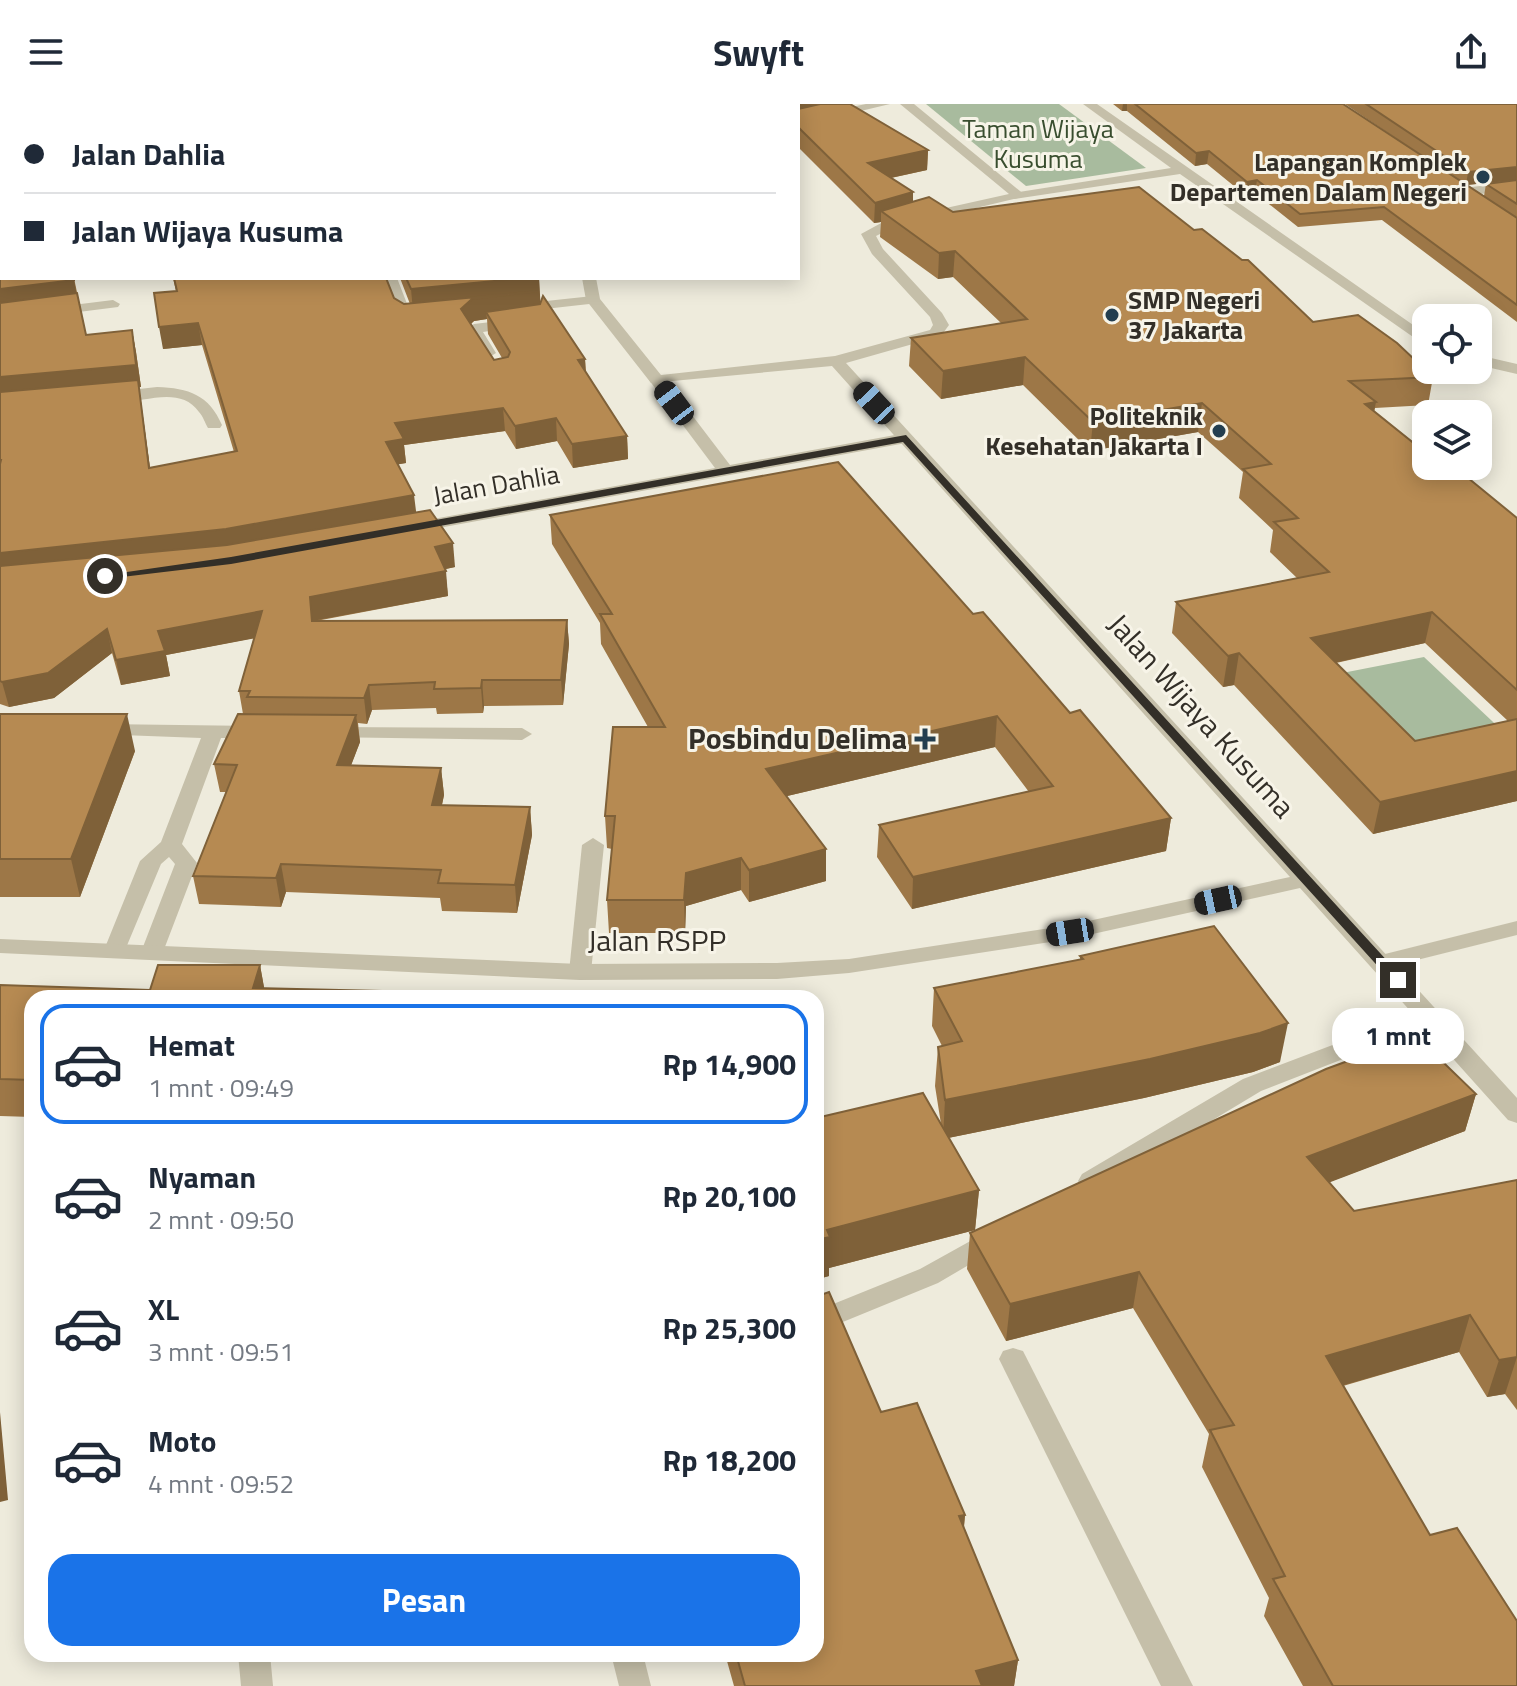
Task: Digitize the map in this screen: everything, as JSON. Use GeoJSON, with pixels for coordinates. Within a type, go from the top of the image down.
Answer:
{"type":"FeatureCollection","features":[{"type":"Feature","properties":{"kind":"street"},"geometry":{"type":"LineString","coordinates":[[800,122],[884,104]]}},
{"type":"Feature","properties":{"kind":"street"},"geometry":{"type":"LineString","coordinates":[[906,104],[1019,196]]}},
{"type":"Feature","properties":{"kind":"street"},"geometry":{"type":"LineString","coordinates":[[1089,104],[1412,331]]}},
{"type":"Feature","properties":{"kind":"street"},"geometry":{"type":"LineString","coordinates":[[657,380],[836,361],[936,333],[941,325],[937,316],[869,240],[868,234],[888,225],[1019,196],[1180,170]]}},
{"type":"Feature","properties":{"kind":"street"},"geometry":{"type":"LineString","coordinates":[[1449,184],[1484,207]]}},
{"type":"Feature","properties":{"kind":"street"},"geometry":{"type":"LineString","coordinates":[[1462,192],[1517,186]]}},
{"type":"Feature","properties":{"kind":"street"},"geometry":{"type":"LineString","coordinates":[[391,280],[406,319],[438,316]]}},
{"type":"Feature","properties":{"kind":"street"},"geometry":{"type":"LineString","coordinates":[[590,280],[597,306],[725,470]]}},
{"type":"Feature","properties":{"kind":"street"},"geometry":{"type":"LineString","coordinates":[[0,318],[113,304]]}},
{"type":"Feature","properties":{"kind":"street"},"geometry":{"type":"LineString","coordinates":[[470,313],[597,306]]}},
{"type":"Feature","properties":{"kind":"street"},"geometry":{"type":"LineString","coordinates":[[494,365],[474,329],[597,306]]}},
{"type":"Feature","properties":{"kind":"street","name":"Jalan Wijaya Kusuma"},"geometry":{"type":"LineString","coordinates":[[836,361],[1517,1114]]}},
{"type":"Feature","properties":{"kind":"street"},"geometry":{"type":"LineString","coordinates":[[1492,363],[1517,369]]}},
{"type":"Feature","properties":{"kind":"street"},"geometry":{"type":"LineString","coordinates":[[101,398],[175,392],[188,394],[207,407],[214,425]]}},
{"type":"Feature","properties":{"kind":"street","name":"Jalan Dahlia"},"geometry":{"type":"LineString","coordinates":[[386,532],[906,438]]}},
{"type":"Feature","properties":{"kind":"street"},"geometry":{"type":"LineString","coordinates":[[76,730],[274,732]]}},
{"type":"Feature","properties":{"kind":"street"},"geometry":{"type":"LineString","coordinates":[[115,950],[151,861],[171,845],[213,732]]}},
{"type":"Feature","properties":{"kind":"street"},"geometry":{"type":"LineString","coordinates":[[305,732],[522,734]]}},
{"type":"Feature","properties":{"kind":"street"},"geometry":{"type":"LineString","coordinates":[[152,952],[186,863],[171,845]]}},
{"type":"Feature","properties":{"kind":"street"},"geometry":{"type":"LineString","coordinates":[[580,972],[593,845]]}},
{"type":"Feature","properties":{"kind":"street","name":"Jalan RSPP"},"geometry":{"type":"LineString","coordinates":[[0,946],[580,972],[777,971],[849,966],[1070,932],[1307,880]]}},
{"type":"Feature","properties":{"kind":"street"},"geometry":{"type":"LineString","coordinates":[[1381,962],[1517,928]]}},
{"type":"Feature","properties":{"kind":"street"},"geometry":{"type":"LineString","coordinates":[[1064,1197],[1252,1085],[1430,1016]]}},
{"type":"Feature","properties":{"kind":"street"},"geometry":{"type":"LineString","coordinates":[[824,1319],[929,1276],[1010,1229]]}},
{"type":"Feature","properties":{"kind":"street"},"geometry":{"type":"LineString","coordinates":[[1013,1359],[1177,1686]]}},
{"type":"Feature","properties":{"kind":"street"},"geometry":{"type":"LineString","coordinates":[[255,1662],[257,1686]]}},
{"type":"Feature","properties":{"kind":"street"},"geometry":{"type":"LineString","coordinates":[[629,1662],[635,1686]]}},
{"type":"Feature","properties":{"kind":"green space","name":"Taman Wijaya Kusuma"},"geometry":{"type":"Polygon","coordinates":[[[926,104],[1059,104],[1146,168],[1026,186],[926,104]]]}},
{"type":"Feature","properties":{"kind":"green space"},"geometry":{"type":"Polygon","coordinates":[[[1424,657],[1509,737],[1407,759],[1327,676],[1424,657]]]}},
{"type":"Feature","properties":{"kind":"building"},"geometry":{"type":"Polygon","coordinates":[[[820,104],[850,104],[928,150],[868,163],[913,192],[875,203],[800,129],[800,109],[820,104]]]}},
{"type":"Feature","properties":{"kind":"building"},"geometry":{"type":"Polygon","coordinates":[[[1135,104],[1343,104],[1517,218],[1517,305],[1384,207],[1300,214],[1257,180],[1247,182],[1209,151],[1196,153],[1135,104]]]}},
{"type":"Feature","properties":{"kind":"building"},"geometry":{"type":"Polygon","coordinates":[[[1366,104],[1517,104],[1517,167],[1468,172],[1366,104]]]}},
{"type":"Feature","properties":{"kind":"building"},"geometry":{"type":"Polygon","coordinates":[[[1517,180],[1517,204],[1486,184],[1517,180]]]}},
{"type":"Feature","properties":{"kind":"building"},"geometry":{"type":"Polygon","coordinates":[[[1139,187],[1194,230],[1202,229],[1242,260],[1248,260],[1313,322],[1358,315],[1412,357],[1412,378],[1349,381],[1376,402],[1365,404],[1412,442],[1412,480],[1471,480],[1517,518],[1517,690],[1432,612],[1311,638],[1415,741],[1517,719],[1517,771],[1380,802],[1239,653],[1228,656],[1176,602],[1329,572],[1274,522],[1298,518],[1243,469],[1271,464],[1202,403],[1093,422],[1025,357],[943,371],[911,338],[1027,319],[955,251],[939,253],[881,211],[929,197],[953,212],[1139,187]]]}},
{"type":"Feature","properties":{"kind":"building"},"geometry":{"type":"Polygon","coordinates":[[[0,280],[74,280],[0,289],[0,280]]]}},
{"type":"Feature","properties":{"kind":"building"},"geometry":{"type":"Polygon","coordinates":[[[174,280],[387,280],[394,298],[404,304],[539,291],[472,299],[461,309],[494,360],[508,357],[510,352],[486,312],[540,304],[543,296],[585,359],[578,360],[627,436],[572,444],[556,418],[515,426],[503,408],[395,423],[404,439],[386,442],[414,495],[226,529],[0,553],[0,392],[138,380],[149,468],[237,451],[198,323],[159,327],[154,293],[177,291],[174,280]]]}},
{"type":"Feature","properties":{"kind":"building"},"geometry":{"type":"Polygon","coordinates":[[[407,280],[505,280],[411,289],[407,280]]]}},
{"type":"Feature","properties":{"kind":"building"},"geometry":{"type":"Polygon","coordinates":[[[77,293],[86,335],[132,330],[136,365],[0,377],[0,303],[77,293]]]}},
{"type":"Feature","properties":{"kind":"building"},"geometry":{"type":"Polygon","coordinates":[[[838,462],[973,614],[983,612],[1070,713],[1080,710],[1171,818],[913,877],[879,825],[1053,786],[997,716],[766,769],[826,849],[749,870],[741,858],[686,873],[684,900],[607,900],[615,816],[605,816],[613,727],[665,727],[600,614],[612,614],[550,515],[838,462]]]}},
{"type":"Feature","properties":{"kind":"building"},"geometry":{"type":"Polygon","coordinates":[[[430,510],[453,543],[435,547],[446,571],[310,597],[312,621],[567,620],[561,680],[482,680],[481,688],[434,689],[435,682],[369,685],[364,698],[247,697],[250,691],[239,691],[262,611],[158,631],[165,651],[116,660],[107,629],[48,673],[0,681],[0,566],[227,545],[430,510]]]}},
{"type":"Feature","properties":{"kind":"building"},"geometry":{"type":"Polygon","coordinates":[[[0,714],[127,714],[71,859],[0,859],[0,714]]]}},
{"type":"Feature","properties":{"kind":"building"},"geometry":{"type":"Polygon","coordinates":[[[238,714],[356,715],[337,765],[441,768],[432,805],[530,807],[515,885],[438,883],[441,870],[281,864],[276,878],[193,876],[237,765],[214,764],[238,714]]]}},
{"type":"Feature","properties":{"kind":"building"},"geometry":{"type":"Polygon","coordinates":[[[1214,926],[1288,1023],[1260,1033],[1150,1059],[945,1100],[938,1047],[962,1041],[934,988],[1083,959],[1080,956],[1214,926]]]}},
{"type":"Feature","properties":{"kind":"building"},"geometry":{"type":"Polygon","coordinates":[[[158,965],[260,965],[253,988],[338,990],[150,990],[158,965]]]}},
{"type":"Feature","properties":{"kind":"building"},"geometry":{"type":"Polygon","coordinates":[[[0,985],[150,990],[24,990],[24,1080],[0,1079],[0,985]]]}},
{"type":"Feature","properties":{"kind":"building"},"geometry":{"type":"Polygon","coordinates":[[[1416,1036],[1476,1094],[1307,1157],[1354,1211],[1517,1180],[1517,1357],[1499,1360],[1470,1315],[1326,1356],[1430,1535],[1457,1528],[1517,1621],[1517,1686],[1333,1686],[1273,1579],[1285,1576],[1210,1430],[1234,1425],[1139,1272],[1010,1304],[970,1233],[1326,1069],[1416,1036]]]}},
{"type":"Feature","properties":{"kind":"building"},"geometry":{"type":"Polygon","coordinates":[[[923,1093],[979,1190],[827,1230],[830,1237],[824,1238],[824,1116],[923,1093]]]}},
{"type":"Feature","properties":{"kind":"building"},"geometry":{"type":"Polygon","coordinates":[[[829,1292],[881,1412],[917,1403],[965,1515],[959,1516],[1018,1660],[976,1671],[982,1686],[745,1686],[738,1662],[824,1662],[824,1294],[829,1292]]]}},
{"type":"Feature","properties":{"kind":"place","name":"Lapangan Komplek Departemen Dalam Negeri"},"geometry":{"type":"Point","coordinates":[1483,177]}},
{"type":"Feature","properties":{"kind":"place","name":"SMP Negeri 37 Jakarta"},"geometry":{"type":"Point","coordinates":[1112,315]}},
{"type":"Feature","properties":{"kind":"place","name":"Politeknik Kesehatan Jakarta I"},"geometry":{"type":"Point","coordinates":[1219,431]}},
{"type":"Feature","properties":{"kind":"place","name":"Posbindu Delima"},"geometry":{"type":"Point","coordinates":[925,739]}},
{"type":"Feature","properties":{"kind":"route"},"geometry":{"type":"LineString","coordinates":[[105,576],[231,561],[906,438],[1398,980]]}}]}
